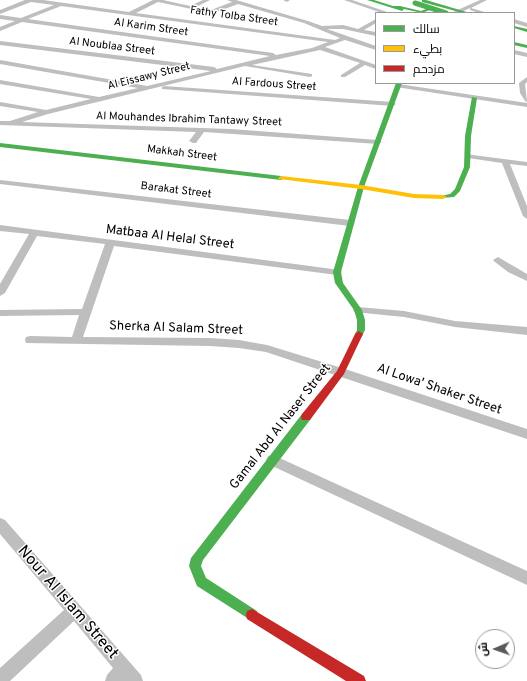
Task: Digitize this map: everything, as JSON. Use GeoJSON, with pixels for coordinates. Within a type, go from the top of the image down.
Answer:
{"type":"FeatureCollection","features":[{"type":"Feature","properties":{"kind":"street","name":"Fathy Tolba Street"},"geometry":{"type":"LineString","coordinates":[[30,0],[334,41]]}},
{"type":"Feature","properties":{"kind":"street"},"geometry":{"type":"LineString","coordinates":[[0,12],[30,0]]}},
{"type":"Feature","properties":{"kind":"street"},"geometry":{"type":"LineString","coordinates":[[0,29],[70,0]]}},
{"type":"Feature","properties":{"kind":"street"},"geometry":{"type":"LineString","coordinates":[[131,13],[157,0],[169,1],[212,12]]}},
{"type":"Feature","properties":{"kind":"street"},"geometry":{"type":"LineString","coordinates":[[192,7],[207,0]]}},
{"type":"Feature","properties":{"kind":"street"},"geometry":{"type":"LineString","coordinates":[[187,21],[212,12],[235,1],[252,0]]}},
{"type":"Feature","properties":{"kind":"street"},"geometry":{"type":"LineString","coordinates":[[347,0],[463,12],[493,0]]}},
{"type":"Feature","properties":{"kind":"street"},"geometry":{"type":"LineString","coordinates":[[369,0],[440,12]]}},
{"type":"Feature","properties":{"kind":"street"},"geometry":{"type":"LineString","coordinates":[[463,12],[484,0]]}},
{"type":"Feature","properties":{"kind":"street"},"geometry":{"type":"LineString","coordinates":[[235,1],[321,27],[345,38],[375,48]]}},
{"type":"Feature","properties":{"kind":"street"},"geometry":{"type":"LineString","coordinates":[[403,6],[428,12]]}},
{"type":"Feature","properties":{"kind":"street","name":"Al Karim Street"},"geometry":{"type":"LineString","coordinates":[[0,17],[280,56]]}},
{"type":"Feature","properties":{"kind":"street"},"geometry":{"type":"LineString","coordinates":[[360,30],[375,22]]}},
{"type":"Feature","properties":{"kind":"street"},"geometry":{"type":"LineString","coordinates":[[515,28],[527,25]]}},
{"type":"Feature","properties":{"kind":"street"},"geometry":{"type":"LineString","coordinates":[[321,27],[343,26],[375,34]]}},
{"type":"Feature","properties":{"kind":"street"},"geometry":{"type":"LineString","coordinates":[[515,28],[527,31]]}},
{"type":"Feature","properties":{"kind":"street"},"geometry":{"type":"LineString","coordinates":[[515,28],[527,37]]}},
{"type":"Feature","properties":{"kind":"street","name":"Al Eissawy Street"},"geometry":{"type":"LineString","coordinates":[[3,123],[323,46],[345,38]]}},
{"type":"Feature","properties":{"kind":"street"},"geometry":{"type":"LineString","coordinates":[[515,38],[527,42]]}},
{"type":"Feature","properties":{"kind":"street","name":"Al Noublaa Street"},"geometry":{"type":"LineString","coordinates":[[0,43],[221,70]]}},
{"type":"Feature","properties":{"kind":"street"},"geometry":{"type":"LineString","coordinates":[[515,43],[527,47]]}},
{"type":"Feature","properties":{"kind":"street"},"geometry":{"type":"LineString","coordinates":[[323,46],[375,67]]}},
{"type":"Feature","properties":{"kind":"street"},"geometry":{"type":"LineString","coordinates":[[515,52],[527,55]]}},
{"type":"Feature","properties":{"kind":"street","name":"Al Fardous Street"},"geometry":{"type":"LineString","coordinates":[[0,62],[152,87],[393,104]]}},
{"type":"Feature","properties":{"kind":"street"},"geometry":{"type":"LineString","coordinates":[[343,76],[365,63]]}},
{"type":"Feature","properties":{"kind":"street"},"geometry":{"type":"LineString","coordinates":[[241,65],[310,75]]}},
{"type":"Feature","properties":{"kind":"street"},"geometry":{"type":"LineString","coordinates":[[515,80],[525,82],[523,93],[527,100]]}},
{"type":"Feature","properties":{"kind":"street"},"geometry":{"type":"LineString","coordinates":[[0,82],[101,99]]}},
{"type":"Feature","properties":{"kind":"street"},"geometry":{"type":"LineString","coordinates":[[337,272],[361,187],[393,104],[399,84],[474,98],[527,105]]}},
{"type":"Feature","properties":{"kind":"street","name":"Makkah Street"},"geometry":{"type":"LineString","coordinates":[[0,145],[361,187],[414,196],[437,198],[452,196],[458,190],[468,156],[468,136],[474,98]]}},
{"type":"Feature","properties":{"kind":"street"},"geometry":{"type":"LineString","coordinates":[[0,104],[46,112]]}},
{"type":"Feature","properties":{"kind":"street","name":"Al Mouhandes Ibrahim Tantawy Street"},"geometry":{"type":"LineString","coordinates":[[3,123],[202,130],[378,142]]}},
{"type":"Feature","properties":{"kind":"street"},"geometry":{"type":"LineString","coordinates":[[193,141],[202,130]]}},
{"type":"Feature","properties":{"kind":"street"},"geometry":{"type":"LineString","coordinates":[[468,156],[527,164]]}},
{"type":"Feature","properties":{"kind":"street"},"geometry":{"type":"LineString","coordinates":[[505,161],[527,216]]}},
{"type":"Feature","properties":{"kind":"street","name":"Barakat Street"},"geometry":{"type":"LineString","coordinates":[[0,182],[350,223]]}},
{"type":"Feature","properties":{"kind":"street","name":"Matbaa Al Helal Street"},"geometry":{"type":"LineString","coordinates":[[0,228],[337,272]]}},
{"type":"Feature","properties":{"kind":"street"},"geometry":{"type":"LineString","coordinates":[[0,293],[34,233]]}},
{"type":"Feature","properties":{"kind":"street"},"geometry":{"type":"LineString","coordinates":[[76,340],[110,243]]}},
{"type":"Feature","properties":{"kind":"street"},"geometry":{"type":"LineString","coordinates":[[498,260],[511,270],[527,278]]}},
{"type":"Feature","properties":{"kind":"street","name":"Gamal Abd Al Naser Street"},"geometry":{"type":"LineString","coordinates":[[337,272],[339,283],[358,310],[361,320],[361,330],[341,372],[198,558],[195,566],[201,582],[208,587],[359,681]]}},
{"type":"Feature","properties":{"kind":"street"},"geometry":{"type":"LineString","coordinates":[[358,310],[396,313],[455,324],[527,331]]}},
{"type":"Feature","properties":{"kind":"street"},"geometry":{"type":"LineString","coordinates":[[0,313],[85,312]]}},
{"type":"Feature","properties":{"kind":"street","name":"Sherka Al Salam Street"},"geometry":{"type":"LineString","coordinates":[[30,340],[239,344],[267,349],[341,372]]}},
{"type":"Feature","properties":{"kind":"street","name":"Al Lowa' Shaker Street"},"geometry":{"type":"LineString","coordinates":[[341,372],[527,434]]}},
{"type":"Feature","properties":{"kind":"street"},"geometry":{"type":"LineString","coordinates":[[273,460],[527,578]]}},
{"type":"Feature","properties":{"kind":"street","name":"Nour Al Islam Street"},"geometry":{"type":"LineString","coordinates":[[0,524],[130,675]]}},
{"type":"Feature","properties":{"kind":"street"},"geometry":{"type":"LineString","coordinates":[[0,679],[74,611]]}},
{"type":"Feature","properties":{"kind":"street"},"geometry":{"type":"LineString","coordinates":[[113,681],[130,675]]}},
{"type":"Feature","properties":{"kind":"traffic: fast"},"geometry":{"type":"LineString","coordinates":[[369,0],[402,10]]}},
{"type":"Feature","properties":{"kind":"traffic: fast"},"geometry":{"type":"LineString","coordinates":[[424,1],[464,12]]}},
{"type":"Feature","properties":{"kind":"traffic: fast"},"geometry":{"type":"LineString","coordinates":[[415,3],[443,12]]}},
{"type":"Feature","properties":{"kind":"traffic: fast"},"geometry":{"type":"LineString","coordinates":[[393,7],[400,7],[421,12],[433,8],[421,4]]}},
{"type":"Feature","properties":{"kind":"traffic: fast"},"geometry":{"type":"LineString","coordinates":[[515,27],[527,31]]}},
{"type":"Feature","properties":{"kind":"traffic: fast"},"geometry":{"type":"LineString","coordinates":[[515,43],[527,47]]}},
{"type":"Feature","properties":{"kind":"traffic: fast"},"geometry":{"type":"LineString","coordinates":[[359,334],[361,330],[361,320],[358,310],[339,283],[337,272],[361,187],[399,84]]}},
{"type":"Feature","properties":{"kind":"traffic: fast"},"geometry":{"type":"LineString","coordinates":[[443,197],[452,196],[458,190],[467,167],[468,136],[474,98]]}},
{"type":"Feature","properties":{"kind":"traffic: fast"},"geometry":{"type":"LineString","coordinates":[[0,145],[281,178]]}},
{"type":"Feature","properties":{"kind":"traffic: fast"},"geometry":{"type":"LineString","coordinates":[[252,615],[201,582],[195,566],[197,558],[306,417]]}},
{"type":"Feature","properties":{"kind":"traffic: slow"},"geometry":{"type":"LineString","coordinates":[[281,178],[361,187],[414,196],[443,197]]}},
{"type":"Feature","properties":{"kind":"traffic: jam"},"geometry":{"type":"LineString","coordinates":[[306,417],[341,372],[359,334]]}},
{"type":"Feature","properties":{"kind":"traffic: jam"},"geometry":{"type":"LineString","coordinates":[[252,615],[359,681]]}}]}
